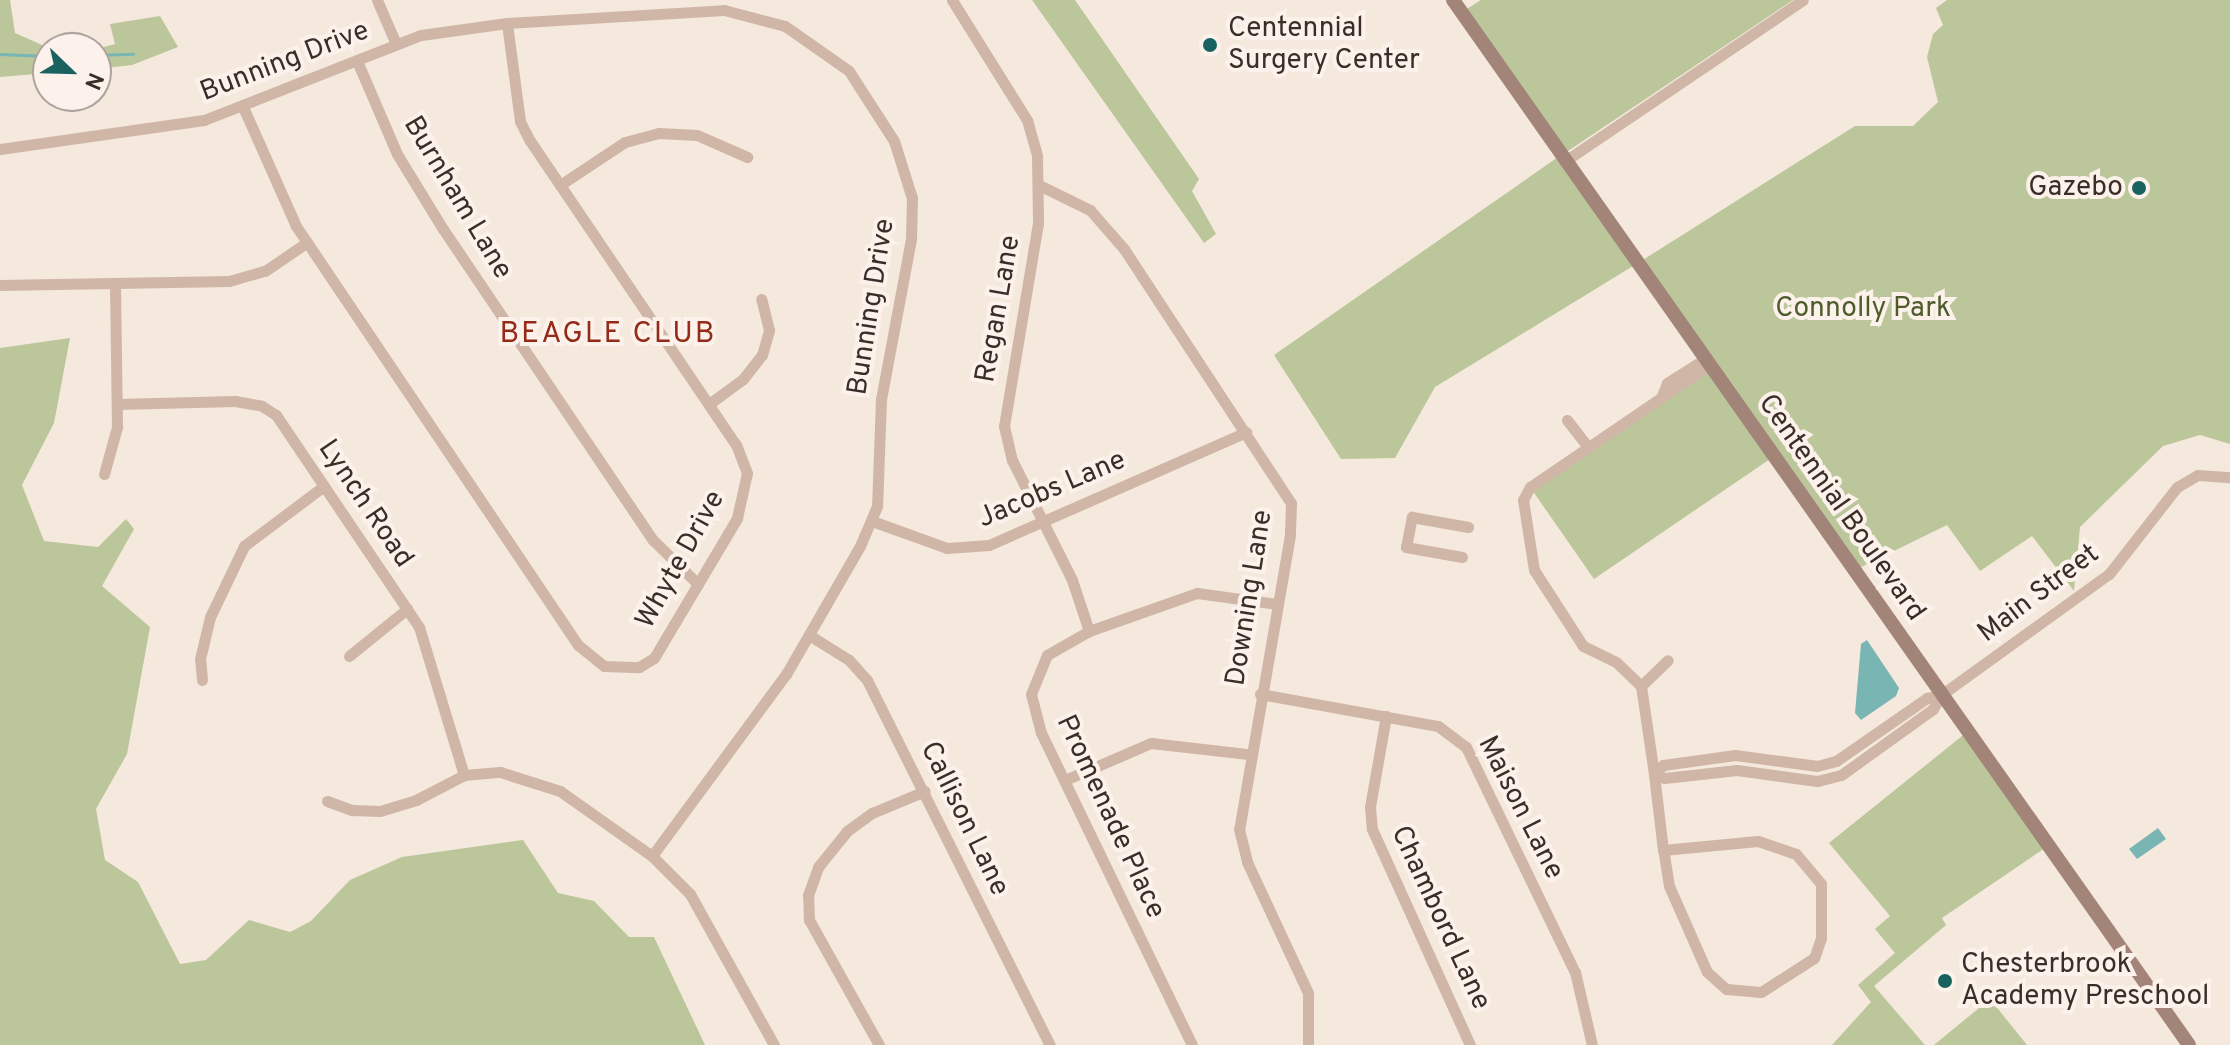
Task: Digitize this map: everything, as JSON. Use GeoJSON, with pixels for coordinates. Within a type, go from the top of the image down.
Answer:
{"type":"FeatureCollection","features":[{"type":"Feature","properties":{"kind":"main road","name":"Centennial Boulevard"},"geometry":{"type":"LineString","coordinates":[[1453,0],[2189,1045]]}},
{"type":"Feature","properties":{"kind":"street"},"geometry":{"type":"LineString","coordinates":[[377,0],[396,44]]}},
{"type":"Feature","properties":{"kind":"street","name":"Regan Lane"},"geometry":{"type":"LineString","coordinates":[[952,0],[1027,120],[1041,186],[1004,426],[1012,460],[1040,523],[1072,580],[1089,631]]}},
{"type":"Feature","properties":{"kind":"street"},"geometry":{"type":"LineString","coordinates":[[1565,161],[1803,0]]}},
{"type":"Feature","properties":{"kind":"street","name":"Bunning Drive"},"geometry":{"type":"LineString","coordinates":[[0,149],[182,124],[243,107],[396,44],[457,28],[507,23],[724,10],[785,26],[849,71],[894,141],[912,198],[911,239],[881,399],[879,492],[872,521],[809,635],[719,768],[652,856]]}},
{"type":"Feature","properties":{"kind":"street","name":"Whyte Drive"},"geometry":{"type":"LineString","coordinates":[[243,107],[306,243],[578,645],[597,662],[628,669],[654,658],[737,518],[748,483],[744,460],[520,121],[507,23]]}},
{"type":"Feature","properties":{"kind":"street","name":"Burnham Lane"},"geometry":{"type":"LineString","coordinates":[[357,61],[397,154],[443,229],[653,540],[698,584]]}},
{"type":"Feature","properties":{"kind":"street"},"geometry":{"type":"LineString","coordinates":[[560,185],[625,142],[659,133],[697,135],[747,157]]}},
{"type":"Feature","properties":{"kind":"street","name":"Downing Lane"},"geometry":{"type":"LineString","coordinates":[[1041,186],[1100,218],[1291,503],[1277,604],[1248,754],[1240,844],[1308,993],[1308,1045]]}},
{"type":"Feature","properties":{"kind":"street"},"geometry":{"type":"LineString","coordinates":[[0,285],[245,279],[306,243]]}},
{"type":"Feature","properties":{"kind":"street"},"geometry":{"type":"LineString","coordinates":[[104,474],[114,452],[117,404],[115,283]]}},
{"type":"Feature","properties":{"kind":"street"},"geometry":{"type":"LineString","coordinates":[[709,404],[743,379],[762,355],[769,330],[761,299]]}},
{"type":"Feature","properties":{"kind":"street"},"geometry":{"type":"LineString","coordinates":[[1663,850],[1758,841],[1796,854],[1821,884],[1821,938],[1814,958],[1761,992],[1726,989],[1707,972],[1679,915],[1663,850],[1641,686],[1616,662],[1583,646],[1534,570],[1523,500],[1530,487],[1660,399],[1667,383],[1707,362]]}},
{"type":"Feature","properties":{"kind":"street","name":"Lynch Road"},"geometry":{"type":"LineString","coordinates":[[117,404],[235,401],[262,406],[276,415],[407,609],[433,659],[464,775]]}},
{"type":"Feature","properties":{"kind":"street"},"geometry":{"type":"LineString","coordinates":[[1567,420],[1588,447]]}},
{"type":"Feature","properties":{"kind":"street","name":"Jacobs Lane"},"geometry":{"type":"LineString","coordinates":[[872,521],[934,544],[969,549],[1040,523],[1246,432]]}},
{"type":"Feature","properties":{"kind":"street","name":"Main Street"},"geometry":{"type":"LineString","coordinates":[[1654,774],[1663,765],[1735,755],[1817,766],[1836,761],[1927,698],[1941,695],[2109,574],[2177,487],[2198,475],[2230,477]]}},
{"type":"Feature","properties":{"kind":"street"},"geometry":{"type":"LineString","coordinates":[[202,680],[200,659],[210,617],[244,546],[324,486]]}},
{"type":"Feature","properties":{"kind":"street"},"geometry":{"type":"LineString","coordinates":[[1462,557],[1406,547],[1412,517],[1468,527]]}},
{"type":"Feature","properties":{"kind":"street","name":"Promenade Place"},"geometry":{"type":"LineString","coordinates":[[1192,1045],[1041,733],[1031,694],[1047,655],[1089,631],[1197,593],[1277,604]]}},
{"type":"Feature","properties":{"kind":"street"},"geometry":{"type":"LineString","coordinates":[[349,656],[407,609]]}},
{"type":"Feature","properties":{"kind":"street","name":"Callison Lane"},"geometry":{"type":"LineString","coordinates":[[809,635],[849,660],[867,680],[1050,1045]]}},
{"type":"Feature","properties":{"kind":"street"},"geometry":{"type":"LineString","coordinates":[[1641,686],[1668,660]]}},
{"type":"Feature","properties":{"kind":"street","name":"Maison Lane"},"geometry":{"type":"LineString","coordinates":[[1260,694],[1438,726],[1466,747],[1575,972],[1592,1045]]}},
{"type":"Feature","properties":{"kind":"street","name":"Chambord Lane"},"geometry":{"type":"LineString","coordinates":[[1386,716],[1370,807],[1372,829],[1470,1045]]}},
{"type":"Feature","properties":{"kind":"street"},"geometry":{"type":"LineString","coordinates":[[1065,780],[1151,743],[1248,754]]}},
{"type":"Feature","properties":{"kind":"street"},"geometry":{"type":"LineString","coordinates":[[327,801],[352,810],[380,811],[416,800],[464,775],[500,772],[529,778],[580,803],[652,856],[705,914],[774,1045]]}},
{"type":"Feature","properties":{"kind":"street"},"geometry":{"type":"LineString","coordinates":[[879,1045],[809,920],[808,895],[818,867],[847,831],[872,813],[925,791]]}},
{"type":"Feature","properties":{"kind":"green space"},"geometry":{"type":"Polygon","coordinates":[[[0,0],[10,0],[15,33],[32,40],[32,74],[0,77],[0,0]]]}},
{"type":"Feature","properties":{"kind":"green space"},"geometry":{"type":"Polygon","coordinates":[[[1032,0],[1075,0],[1199,179],[1192,191],[1216,234],[1204,243],[1032,0]]]}},
{"type":"Feature","properties":{"kind":"green space"},"geometry":{"type":"Polygon","coordinates":[[[1481,0],[1793,0],[1562,155],[1638,263],[1435,387],[1395,458],[1341,459],[1274,355],[1561,155],[1462,12],[1481,0]]]}},
{"type":"Feature","properties":{"kind":"green space","name":"Connolly Park"},"geometry":{"type":"Polygon","coordinates":[[[1947,0],[2230,0],[2230,444],[2200,435],[2163,446],[2080,527],[2074,591],[2032,536],[1980,571],[1947,525],[1853,571],[1773,457],[1594,579],[1530,487],[1709,365],[1638,263],[1855,126],[1913,126],[1938,102],[1927,57],[1933,34],[1943,25],[1936,8],[1947,0]]]}},
{"type":"Feature","properties":{"kind":"green space"},"geometry":{"type":"Polygon","coordinates":[[[160,16],[178,47],[132,65],[112,67],[112,45],[115,44],[110,24],[160,16]]]}},
{"type":"Feature","properties":{"kind":"green space"},"geometry":{"type":"Polygon","coordinates":[[[70,338],[54,423],[22,485],[44,541],[98,547],[126,519],[134,529],[102,586],[150,627],[127,754],[96,809],[105,860],[138,882],[180,964],[206,960],[249,920],[290,932],[311,921],[350,880],[402,857],[523,840],[558,893],[594,901],[629,937],[654,937],[705,1045],[0,1045],[0,348],[70,338]]]}},
{"type":"Feature","properties":{"kind":"green space"},"geometry":{"type":"Polygon","coordinates":[[[1967,732],[2048,846],[1942,918],[1946,925],[1874,986],[1925,1045],[1832,1045],[1871,1002],[1858,985],[1895,953],[1875,929],[1890,916],[1829,843],[1967,732]]]}},
{"type":"Feature","properties":{"kind":"green space"},"geometry":{"type":"Polygon","coordinates":[[[1990,999],[2027,1045],[1934,1045],[1990,999]]]}},
{"type":"Feature","properties":{"kind":"water"},"geometry":{"type":"Polygon","coordinates":[[[1867,640],[1899,688],[1896,696],[1861,720],[1855,713],[1861,644],[1867,640]]]}},
{"type":"Feature","properties":{"kind":"water"},"geometry":{"type":"Polygon","coordinates":[[[2158,828],[2166,839],[2137,859],[2129,849],[2158,828]]]}},
{"type":"Feature","properties":{"kind":"waterway"},"geometry":{"type":"LineString","coordinates":[[0,54],[32,55]]}},
{"type":"Feature","properties":{"kind":"waterway"},"geometry":{"type":"LineString","coordinates":[[112,55],[133,54]]}},
{"type":"Feature","properties":{"kind":"place","name":"Centennial Surgery Center"},"geometry":{"type":"Point","coordinates":[1210,45]}},
{"type":"Feature","properties":{"kind":"place","name":"Gazebo"},"geometry":{"type":"Point","coordinates":[2139,188]}},
{"type":"Feature","properties":{"kind":"place","name":"Chesterbrook Academy Preschool"},"geometry":{"type":"Point","coordinates":[1945,981]}},
{"type":"Feature","properties":{"kind":"district","name":"BEAGLE CLUB"},"geometry":{"type":"Point","coordinates":[608,335]}}]}
